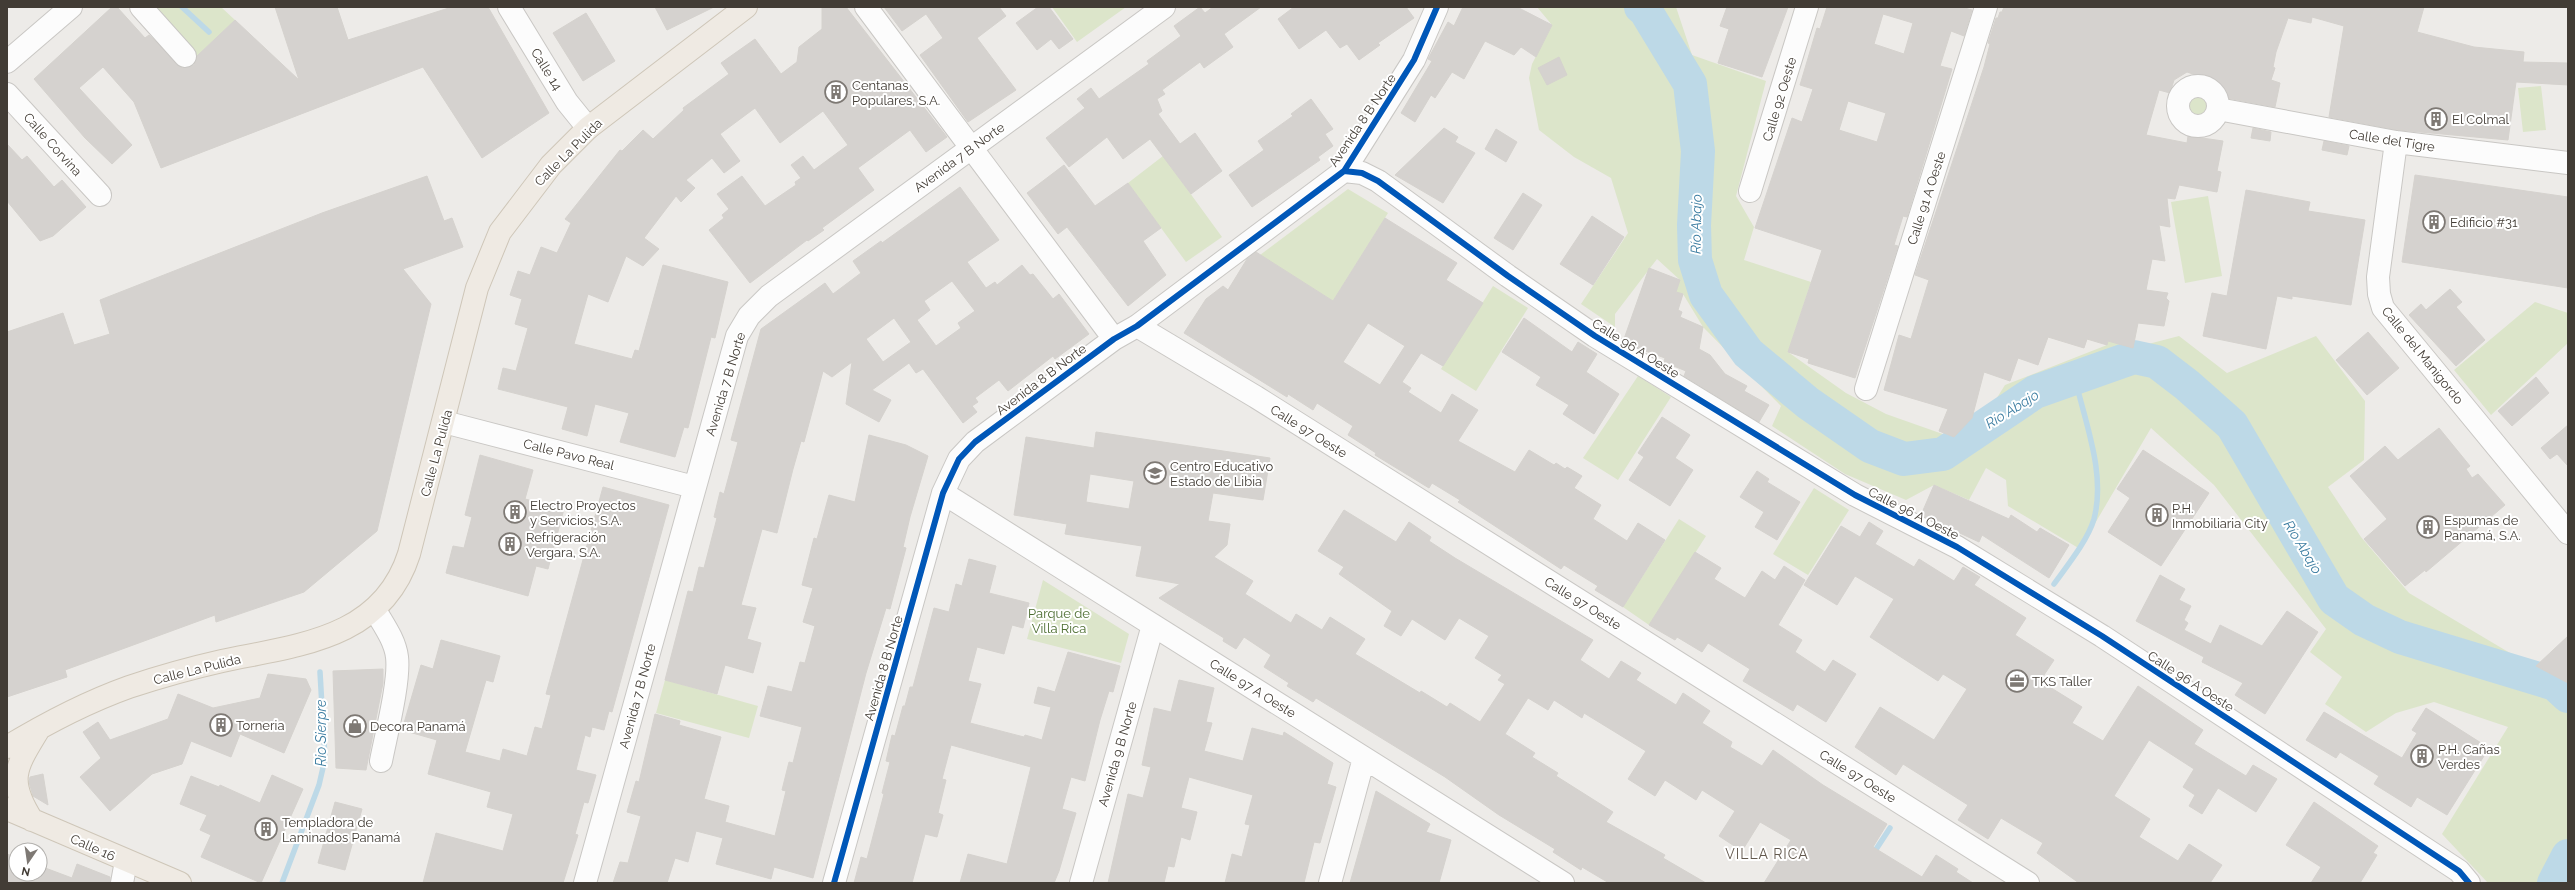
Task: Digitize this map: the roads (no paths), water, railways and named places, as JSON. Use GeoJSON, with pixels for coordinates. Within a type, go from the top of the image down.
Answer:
{"type":"FeatureCollection","features":[{"type":"Feature","properties":{"kind":"main road","name":"Calle La Pulida"},"geometry":{"type":"LineString","coordinates":[[7,747],[35,731],[129,687],[174,673],[288,648],[335,634],[375,610],[392,591],[405,568],[444,422],[477,288],[500,232],[551,165],[588,128],[746,7]]}},
{"type":"Feature","properties":{"kind":"main road"},"geometry":{"type":"LineString","coordinates":[[7,736],[35,731]]}},
{"type":"Feature","properties":{"kind":"main road"},"geometry":{"type":"LineString","coordinates":[[32,820],[19,800],[16,789],[17,771],[35,731]]}},
{"type":"Feature","properties":{"kind":"main road","name":"Calle 16"},"geometry":{"type":"LineString","coordinates":[[7,810],[180,883]]}},
{"type":"Feature","properties":{"kind":"street"},"geometry":{"type":"LineString","coordinates":[[141,7],[186,56]]}},
{"type":"Feature","properties":{"kind":"street","name":"Calle 14"},"geometry":{"type":"LineString","coordinates":[[509,7],[567,102],[588,128]]}},
{"type":"Feature","properties":{"kind":"street"},"geometry":{"type":"LineString","coordinates":[[866,7],[1114,339]]}},
{"type":"Feature","properties":{"kind":"street","name":"Avenida 7 B Norte"},"geometry":{"type":"LineString","coordinates":[[585,883],[737,336],[749,316],[769,296],[1164,7]]}},
{"type":"Feature","properties":{"kind":"street","name":"Avenida 8 B Norte"},"geometry":{"type":"LineString","coordinates":[[834,883],[943,493],[960,459],[975,442],[1114,339],[1137,326],[1344,171],[1414,60],[1437,7]]}},
{"type":"Feature","properties":{"kind":"street","name":"Calle 92 Oeste"},"geometry":{"type":"LineString","coordinates":[[1750,191],[1807,7]]}},
{"type":"Feature","properties":{"kind":"street","name":"Calle 91 A Oeste"},"geometry":{"type":"LineString","coordinates":[[1866,389],[1986,7]]}},
{"type":"Feature","properties":{"kind":"street"},"geometry":{"type":"LineString","coordinates":[[7,62],[58,11]]}},
{"type":"Feature","properties":{"kind":"street","name":"Calle Corvina"},"geometry":{"type":"LineString","coordinates":[[7,94],[100,195]]}},
{"type":"Feature","properties":{"kind":"street","name":"Calle del Tigre"},"geometry":{"type":"LineString","coordinates":[[2218,109],[2396,142],[2568,163]]}},
{"type":"Feature","properties":{"kind":"street","name":"Calle del Manigordo"},"geometry":{"type":"LineString","coordinates":[[2396,142],[2378,277],[2379,294],[2383,308],[2568,533]]}},
{"type":"Feature","properties":{"kind":"street","name":"Calle 96 A Oeste"},"geometry":{"type":"LineString","coordinates":[[1344,171],[1362,173],[1378,180],[1508,276],[1595,336],[1855,495],[1958,547],[2102,636],[2459,870],[2469,883]]}},
{"type":"Feature","properties":{"kind":"street","name":"Calle 97 Oeste"},"geometry":{"type":"LineString","coordinates":[[1137,326],[1256,397],[2028,883]]}},
{"type":"Feature","properties":{"kind":"street","name":"Calle Pavo Real"},"geometry":{"type":"LineString","coordinates":[[444,422],[694,487]]}},
{"type":"Feature","properties":{"kind":"street","name":"Calle 97 A Oeste"},"geometry":{"type":"LineString","coordinates":[[943,493],[1563,883]]}},
{"type":"Feature","properties":{"kind":"street"},"geometry":{"type":"LineString","coordinates":[[375,610],[392,640],[397,658],[396,676],[381,761]]}},
{"type":"Feature","properties":{"kind":"street","name":"Avenida 9 B Norte"},"geometry":{"type":"LineString","coordinates":[[1080,883],[1153,625]]}},
{"type":"Feature","properties":{"kind":"street"},"geometry":{"type":"LineString","coordinates":[[1330,883],[1364,758]]}},
{"type":"Feature","properties":{"kind":"street"},"geometry":{"type":"LineString","coordinates":[[122,883],[126,861]]}},
{"type":"Feature","properties":{"kind":"waterway","name":"Rio Sierpre"},"geometry":{"type":"LineString","coordinates":[[182,7],[209,32]]}},
{"type":"Feature","properties":{"kind":"waterway","name":"Río Abajo"},"geometry":{"type":"LineString","coordinates":[[1641,7],[1645,10],[1690,84],[1698,151],[1694,225],[1695,260],[1706,295],[1748,353],[1808,403],[1870,446],[1904,459],[1943,454],[2035,392],[2134,357],[2157,362],[2187,385],[2232,425],[2334,599],[2364,620],[2400,637],[2555,684],[2568,696]]}},
{"type":"Feature","properties":{"kind":"waterway"},"geometry":{"type":"LineString","coordinates":[[2054,584],[2077,553],[2087,535],[2094,519],[2097,502],[2098,484],[2093,448],[2075,378]]}},
{"type":"Feature","properties":{"kind":"waterway","name":"Rio Sierpre"},"geometry":{"type":"LineString","coordinates":[[282,883],[319,785],[325,759],[320,672]]}},
{"type":"Feature","properties":{"kind":"waterway"},"geometry":{"type":"LineString","coordinates":[[1873,854],[1890,828]]}},
{"type":"Feature","properties":{"kind":"waterway","name":"Río Abajo"},"geometry":{"type":"LineString","coordinates":[[2554,883],[2568,856]]}},
{"type":"Feature","properties":{"kind":"place","name":"Centanas Populares, S.A."},"geometry":{"type":"Point","coordinates":[836,92]}},
{"type":"Feature","properties":{"kind":"place","name":"El Colmal"},"geometry":{"type":"Point","coordinates":[2436,119]}},
{"type":"Feature","properties":{"kind":"place","name":"Edificio #31"},"geometry":{"type":"Point","coordinates":[2434,222]}},
{"type":"Feature","properties":{"kind":"place","name":"Centro Educativo Estado de Libia"},"geometry":{"type":"Point","coordinates":[1155,473]}},
{"type":"Feature","properties":{"kind":"place","name":"Electro Proyectos y Servicios, S.A."},"geometry":{"type":"Point","coordinates":[515,512]}},
{"type":"Feature","properties":{"kind":"place","name":"P.H. Inmobiliaria City"},"geometry":{"type":"Point","coordinates":[2157,515]}},
{"type":"Feature","properties":{"kind":"place","name":"Espumas de Panamá, S.A."},"geometry":{"type":"Point","coordinates":[2428,527]}},
{"type":"Feature","properties":{"kind":"place","name":"Refrigeración Vergara, S.A."},"geometry":{"type":"Point","coordinates":[510,544]}},
{"type":"Feature","properties":{"kind":"place","name":"TKS Taller"},"geometry":{"type":"Point","coordinates":[2017,681]}},
{"type":"Feature","properties":{"kind":"place","name":"Torneria"},"geometry":{"type":"Point","coordinates":[221,725]}},
{"type":"Feature","properties":{"kind":"place","name":"Decora Panamá"},"geometry":{"type":"Point","coordinates":[355,726]}},
{"type":"Feature","properties":{"kind":"place","name":"P.H. Cañas Verdes"},"geometry":{"type":"Point","coordinates":[2422,756]}},
{"type":"Feature","properties":{"kind":"place","name":"Templadora de Laminados Panamá"},"geometry":{"type":"Point","coordinates":[266,829]}},
{"type":"Feature","properties":{"kind":"district","name":"VILLA RICA"},"geometry":{"type":"Point","coordinates":[1767,854]}},
{"type":"Feature","properties":{"kind":"park label","name":"Parque de Villa Rica"},"geometry":{"type":"Point","coordinates":[1059,620]}}]}
